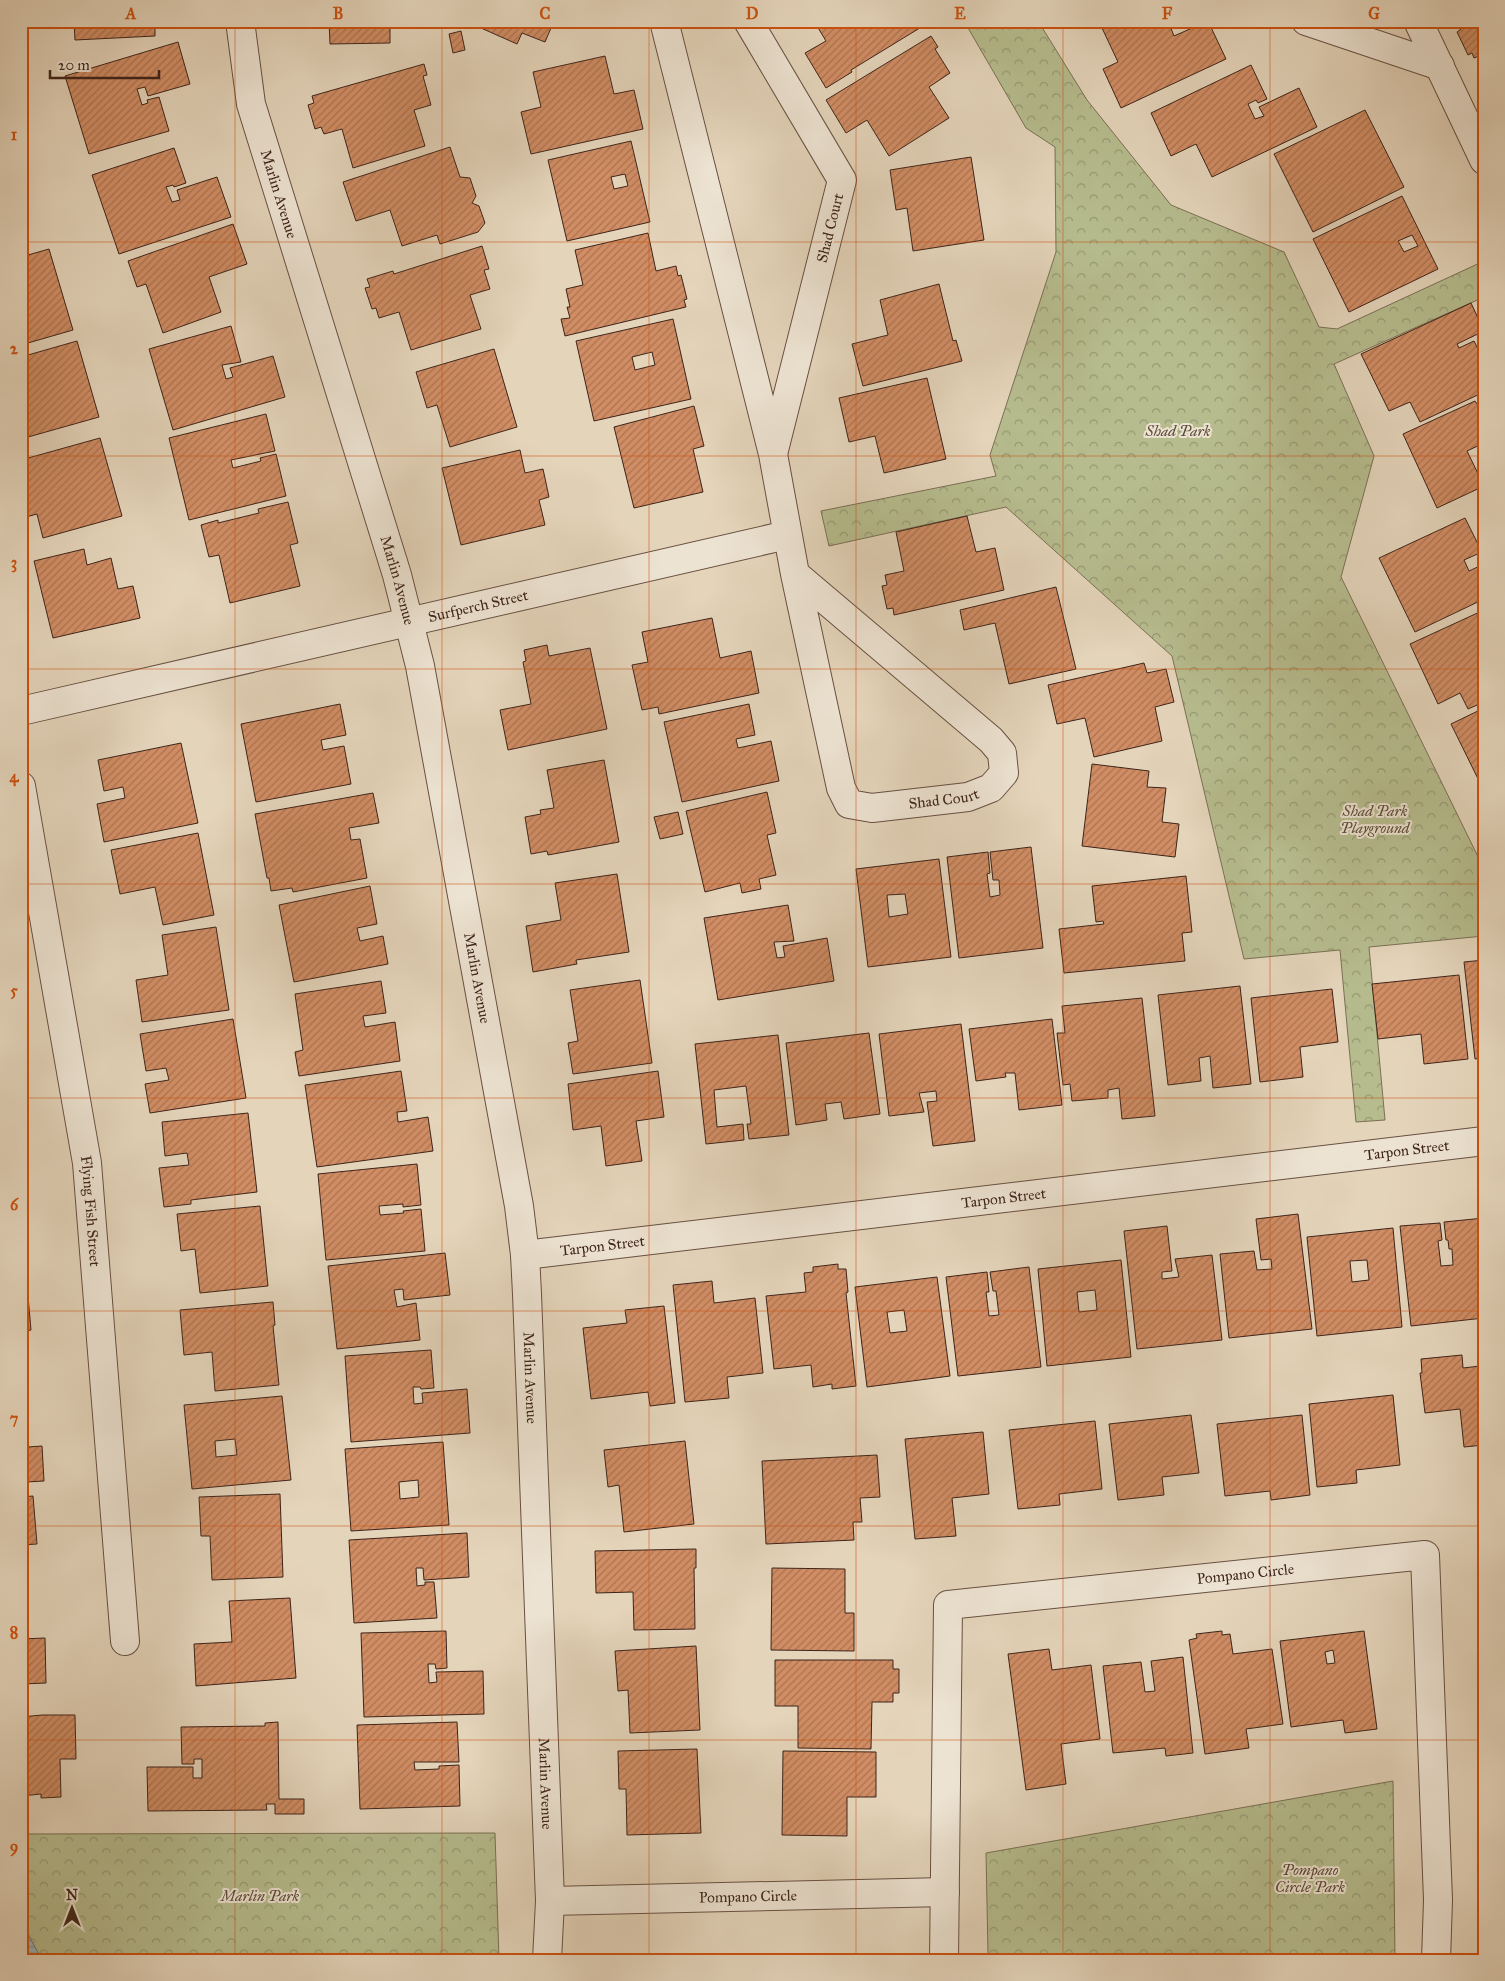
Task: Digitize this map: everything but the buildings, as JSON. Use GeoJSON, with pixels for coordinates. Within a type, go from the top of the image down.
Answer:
{"type":"FeatureCollection","features":[{"type":"Feature","properties":{"kind":"street","name":"Marlin Avenue"},"geometry":{"type":"LineString","coordinates":[[240,21],[251,104],[397,575],[420,666],[519,1206],[525,1255],[550,1901],[547,1960]]}},
{"type":"Feature","properties":{"kind":"street","name":"Shad Court"},"geometry":{"type":"LineString","coordinates":[[664,21],[773,454],[787,535],[795,574],[841,788],[849,804],[872,808],[968,797],[991,788],[1004,773],[1002,753],[991,740],[795,574]]}},
{"type":"Feature","properties":{"kind":"street","name":"Shad Court"},"geometry":{"type":"LineString","coordinates":[[748,21],[842,180],[773,454]]}},
{"type":"Feature","properties":{"kind":"street"},"geometry":{"type":"LineString","coordinates":[[1306,21],[1440,66]]}},
{"type":"Feature","properties":{"kind":"street"},"geometry":{"type":"LineString","coordinates":[[1418,21],[1484,160]]}},
{"type":"Feature","properties":{"kind":"street","name":"Surfperch Street"},"geometry":{"type":"LineString","coordinates":[[21,711],[787,535]]}},
{"type":"Feature","properties":{"kind":"street","name":"Flying Fish Street"},"geometry":{"type":"LineString","coordinates":[[21,786],[87,1164],[125,1641]]}},
{"type":"Feature","properties":{"kind":"street","name":"Tarpon Street"},"geometry":{"type":"LineString","coordinates":[[525,1255],[1484,1141]]}},
{"type":"Feature","properties":{"kind":"street","name":"Pompano Circle"},"geometry":{"type":"LineString","coordinates":[[944,1960],[948,1605],[1425,1555],[1438,1900],[1436,1960]]}},
{"type":"Feature","properties":{"kind":"street","name":"Pompano Circle"},"geometry":{"type":"LineString","coordinates":[[550,1901],[945,1892]]}},
{"type":"Feature","properties":{"kind":"green space","name":"Shad Park"},"geometry":{"type":"Polygon","coordinates":[[[964,21],[1038,21],[1087,100],[1171,205],[1284,252],[1319,327],[1337,329],[1484,261],[1484,297],[1334,364],[1374,456],[1341,577],[1484,869],[1484,936],[1369,947],[1385,1120],[1356,1122],[1340,950],[1244,959],[1172,656],[1006,507],[829,546],[821,511],[996,476],[990,455],[1056,252],[1055,147],[1026,128],[964,21]]]}},
{"type":"Feature","properties":{"kind":"green space","name":"Pompano Circle Park"},"geometry":{"type":"Polygon","coordinates":[[[1393,1781],[1395,1960],[1013,1960],[988,1954],[986,1853],[1393,1781]]]}},
{"type":"Feature","properties":{"kind":"green space","name":"Marlin Park"},"geometry":{"type":"Polygon","coordinates":[[[495,1833],[499,1960],[42,1960],[21,1921],[21,1834],[495,1833]]]}},
{"type":"Feature","properties":{"kind":"water"},"geometry":{"type":"Polygon","coordinates":[[[21,1921],[42,1960],[21,1960],[21,1921]]]}},
{"type":"Feature","properties":{"kind":"park label","name":"Shad Park Playground"},"geometry":{"type":"Point","coordinates":[1375,820]}}]}
